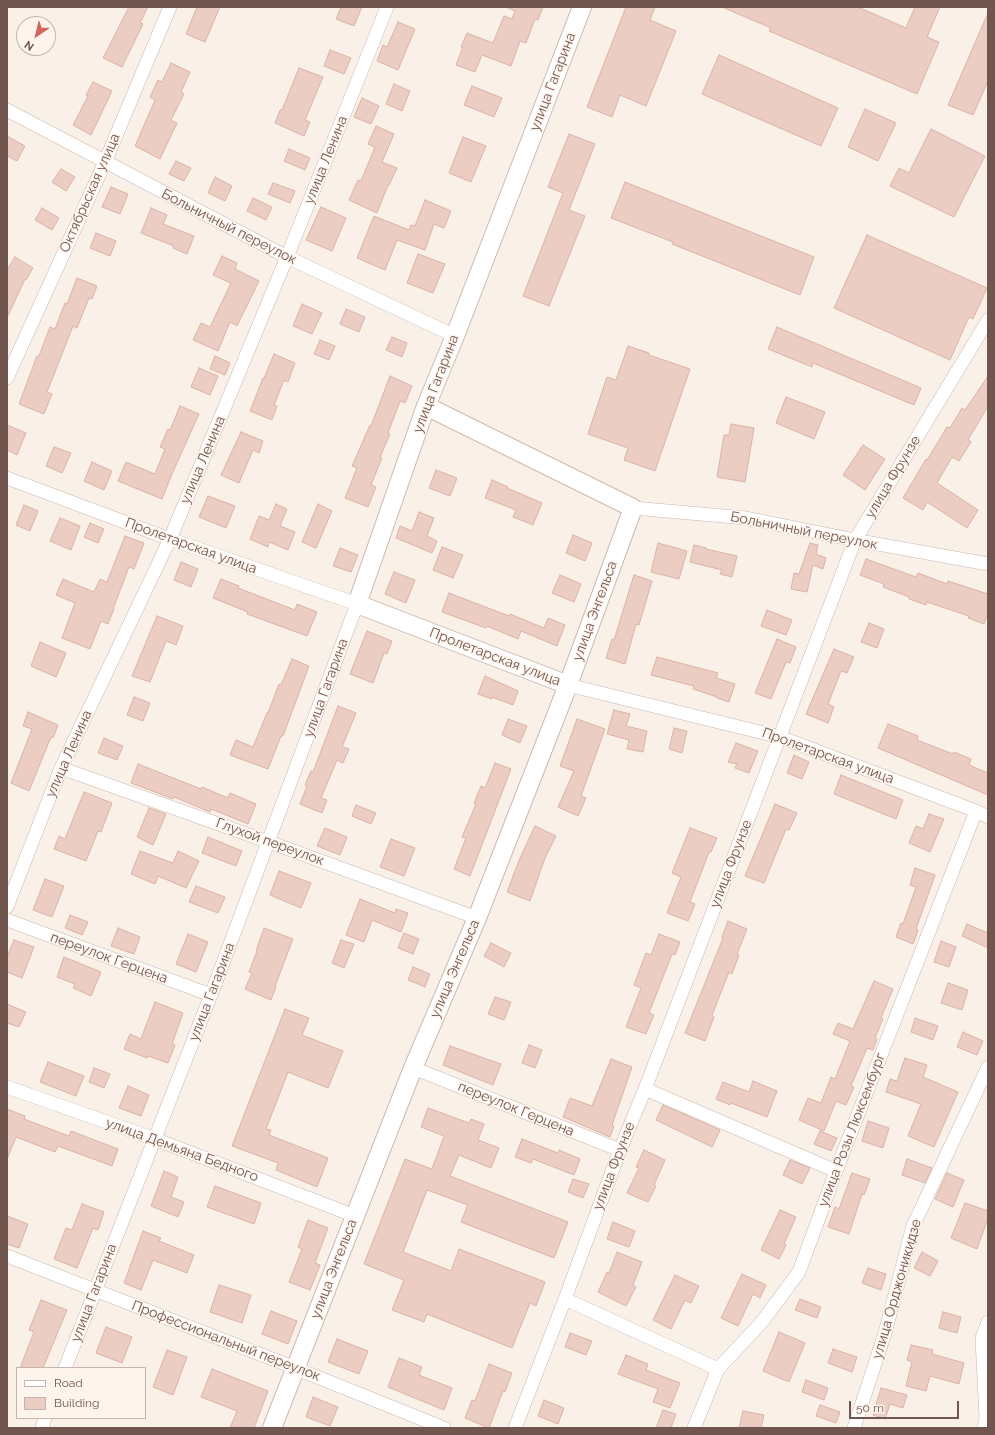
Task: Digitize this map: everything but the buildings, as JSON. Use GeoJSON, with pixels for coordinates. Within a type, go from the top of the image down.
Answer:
{"type":"FeatureCollection","features":[{"type":"Feature","properties":{"kind":"main road","name":"улица Гагарина"},"geometry":{"type":"LineString","coordinates":[[357,604],[426,406],[455,336],[582,7]]}},
{"type":"Feature","properties":{"kind":"main road","name":"Больничный переулок"},"geometry":{"type":"LineString","coordinates":[[426,406],[633,508]]}},
{"type":"Feature","properties":{"kind":"main road","name":"улица Энгельса"},"geometry":{"type":"LineString","coordinates":[[272,1428],[413,1068],[478,918],[568,685],[633,508]]}},
{"type":"Feature","properties":{"kind":"main road","name":"Пролетарская улица"},"geometry":{"type":"LineString","coordinates":[[357,604],[568,685]]}},
{"type":"Feature","properties":{"kind":"street","name":"Октябрьская улица"},"geometry":{"type":"LineString","coordinates":[[7,378],[105,162],[170,7]]}},
{"type":"Feature","properties":{"kind":"street","name":"улица Ленина"},"geometry":{"type":"LineString","coordinates":[[7,907],[61,768],[170,539],[287,257],[387,7]]}},
{"type":"Feature","properties":{"kind":"street","name":"Больничный переулок"},"geometry":{"type":"LineString","coordinates":[[7,110],[287,257],[455,336]]}},
{"type":"Feature","properties":{"kind":"street","name":"улица Фрунзе"},"geometry":{"type":"LineString","coordinates":[[515,1428],[565,1300],[620,1150],[645,1089],[855,540],[988,320]]}},
{"type":"Feature","properties":{"kind":"street","name":"Пролетарская улица"},"geometry":{"type":"LineString","coordinates":[[7,478],[170,539],[357,604]]}},
{"type":"Feature","properties":{"kind":"street","name":"Больничный переулок"},"geometry":{"type":"LineString","coordinates":[[633,508],[746,518],[855,540],[988,564]]}},
{"type":"Feature","properties":{"kind":"street","name":"улица Гагарина"},"geometry":{"type":"LineString","coordinates":[[65,1367],[211,995],[357,604]]}},
{"type":"Feature","properties":{"kind":"street","name":"Пролетарская улица"},"geometry":{"type":"LineString","coordinates":[[568,685],[780,737],[988,817]]}},
{"type":"Feature","properties":{"kind":"street","name":"Глухой переулок"},"geometry":{"type":"LineString","coordinates":[[61,768],[478,918]]}},
{"type":"Feature","properties":{"kind":"street","name":"улица Розы Люксембург"},"geometry":{"type":"LineString","coordinates":[[694,1428],[718,1369],[761,1323],[799,1272],[836,1171],[976,812]]}},
{"type":"Feature","properties":{"kind":"street","name":"переулок Герцена"},"geometry":{"type":"LineString","coordinates":[[7,920],[211,995]]}},
{"type":"Feature","properties":{"kind":"street","name":"улица Орджоникидзе"},"geometry":{"type":"LineString","coordinates":[[854,1428],[885,1334],[914,1226],[988,1067]]}},
{"type":"Feature","properties":{"kind":"street","name":"переулок Герцена"},"geometry":{"type":"LineString","coordinates":[[413,1068],[620,1150]]}},
{"type":"Feature","properties":{"kind":"street","name":"улица Демьяна Бедного"},"geometry":{"type":"LineString","coordinates":[[7,1087],[155,1139],[355,1216]]}},
{"type":"Feature","properties":{"kind":"street"},"geometry":{"type":"LineString","coordinates":[[645,1089],[836,1171]]}},
{"type":"Feature","properties":{"kind":"street","name":"Профессиональный переулок"},"geometry":{"type":"LineString","coordinates":[[7,1256],[296,1368],[444,1428]]}},
{"type":"Feature","properties":{"kind":"street"},"geometry":{"type":"LineString","coordinates":[[565,1300],[718,1369]]}},
{"type":"Feature","properties":{"kind":"street"},"geometry":{"type":"LineString","coordinates":[[984,1428],[986,1418],[982,1338],[988,1322]]}}]}
